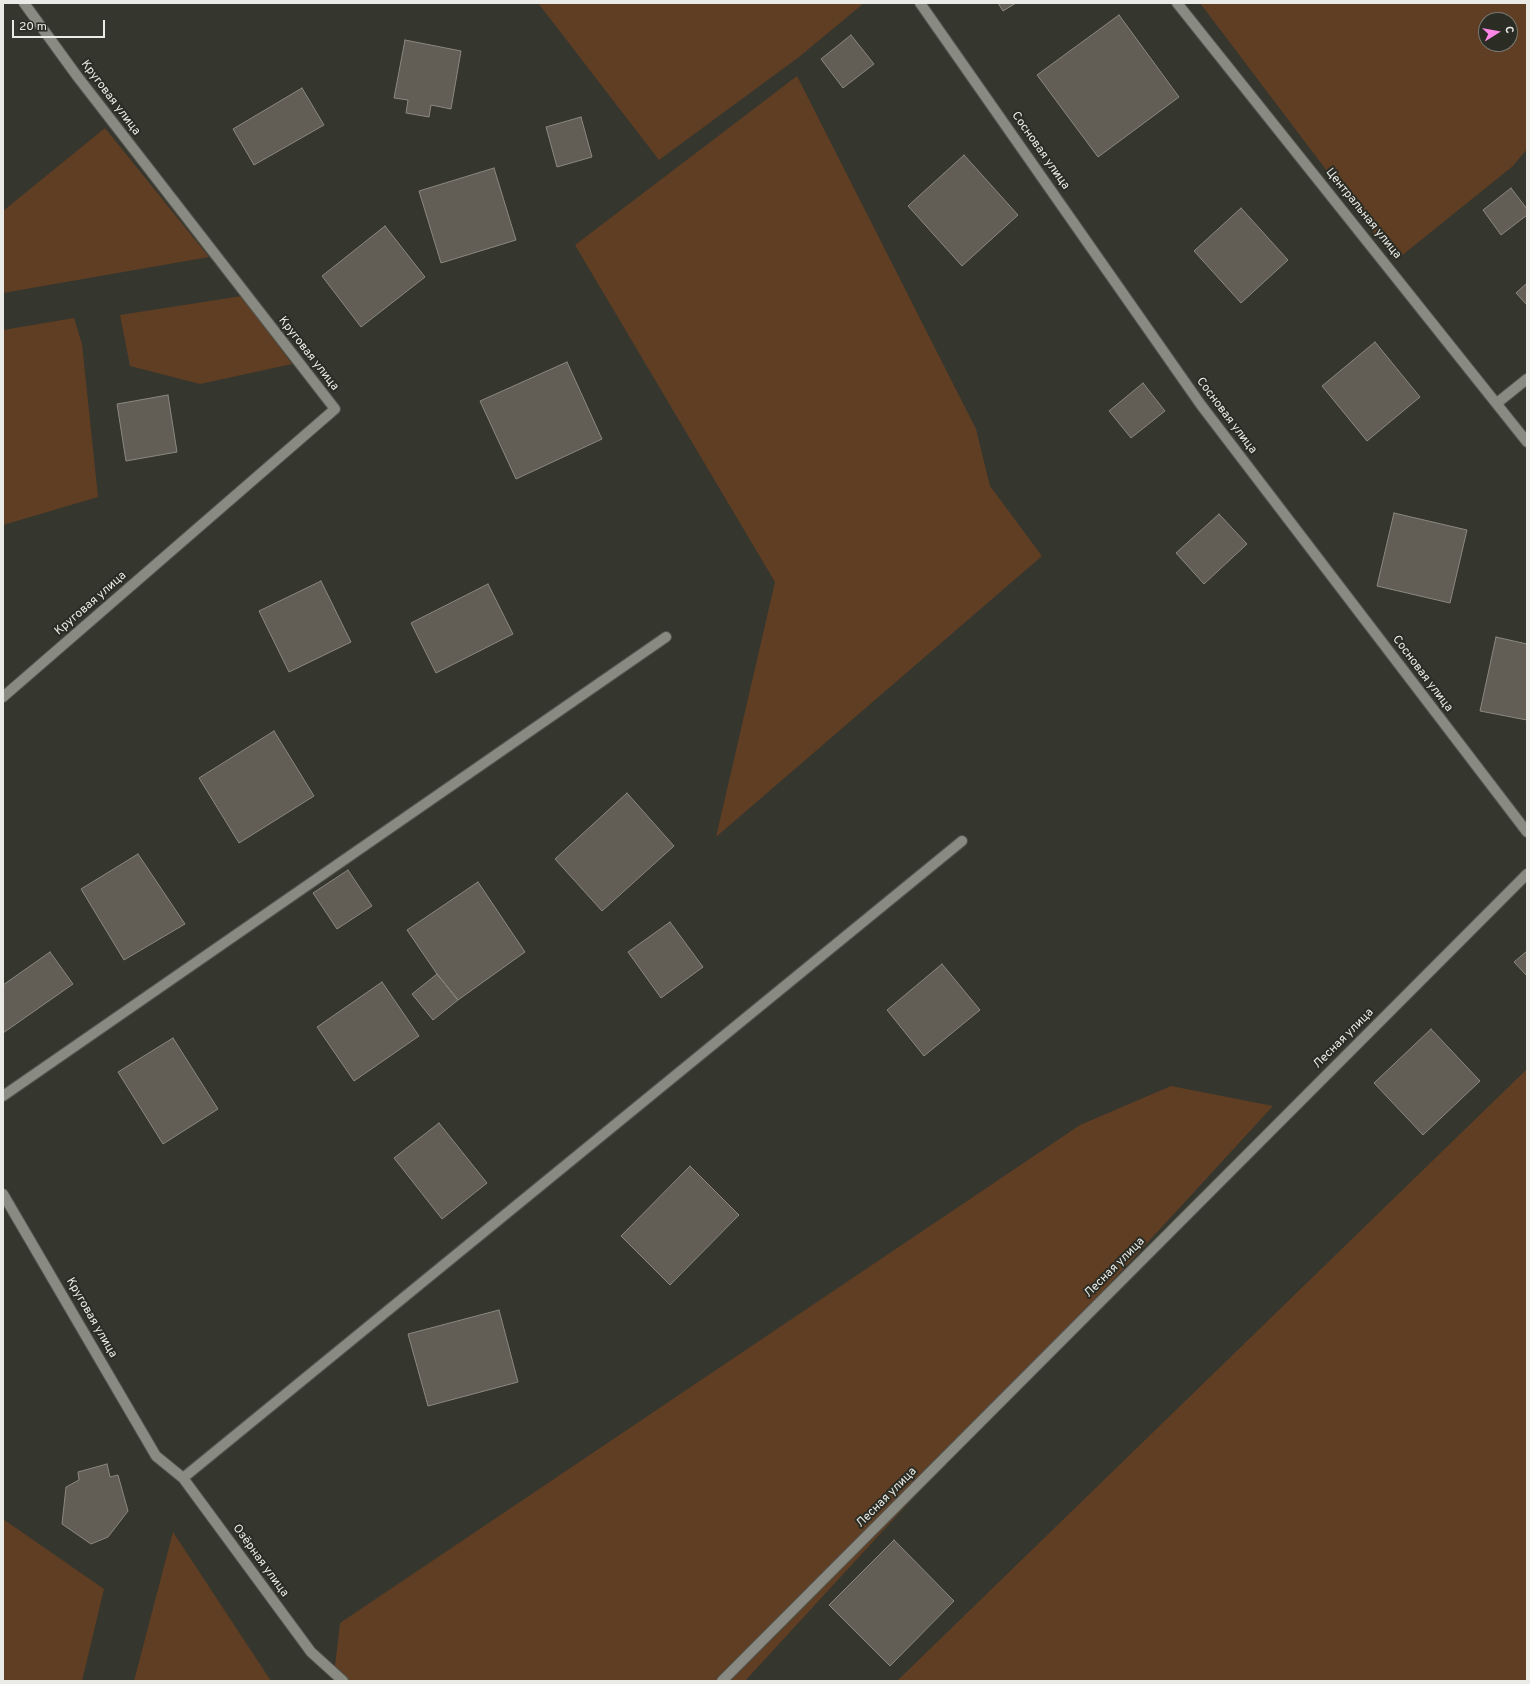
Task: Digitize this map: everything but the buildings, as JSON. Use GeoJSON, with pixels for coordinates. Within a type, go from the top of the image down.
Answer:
{"type":"FeatureCollection","features":[{"type":"Feature","properties":{"kind":"street","name":"Круговая улица"},"geometry":{"type":"LineString","coordinates":[[3,697],[335,409],[82,83],[24,3]]}},
{"type":"Feature","properties":{"kind":"street","name":"Сосновая улица"},"geometry":{"type":"LineString","coordinates":[[920,3],[1201,405],[1527,832]]}},
{"type":"Feature","properties":{"kind":"street","name":"Центральная улица"},"geometry":{"type":"LineString","coordinates":[[1177,3],[1527,442]]}},
{"type":"Feature","properties":{"kind":"street"},"geometry":{"type":"LineString","coordinates":[[1497,403],[1527,379]]}},
{"type":"Feature","properties":{"kind":"street"},"geometry":{"type":"LineString","coordinates":[[3,1096],[666,637]]}},
{"type":"Feature","properties":{"kind":"street"},"geometry":{"type":"LineString","coordinates":[[183,1478],[962,841]]}},
{"type":"Feature","properties":{"kind":"street","name":"Лесная улица"},"geometry":{"type":"LineString","coordinates":[[722,1681],[1527,874]]}},
{"type":"Feature","properties":{"kind":"street","name":"Круговая улица"},"geometry":{"type":"LineString","coordinates":[[3,1194],[156,1456]]}},
{"type":"Feature","properties":{"kind":"street","name":"Озёрная улица"},"geometry":{"type":"LineString","coordinates":[[156,1456],[183,1478],[311,1652],[343,1681]]}},
{"type":"Feature","properties":{"kind":"shaded area"},"geometry":{"type":"Polygon","coordinates":[[[538,3],[864,3],[799,57],[659,160],[538,3]]]}},
{"type":"Feature","properties":{"kind":"shaded area"},"geometry":{"type":"Polygon","coordinates":[[[1200,3],[1527,3],[1527,149],[1513,166],[1395,261],[1200,3]]]}},
{"type":"Feature","properties":{"kind":"shaded area"},"geometry":{"type":"Polygon","coordinates":[[[797,76],[976,429],[990,486],[1042,556],[716,837],[775,582],[575,245],[797,76]]]}},
{"type":"Feature","properties":{"kind":"shaded area"},"geometry":{"type":"Polygon","coordinates":[[[105,128],[209,257],[3,293],[3,211],[105,128]]]}},
{"type":"Feature","properties":{"kind":"shaded area"},"geometry":{"type":"Polygon","coordinates":[[[242,296],[292,364],[200,384],[130,366],[120,315],[242,296]]]}},
{"type":"Feature","properties":{"kind":"shaded area"},"geometry":{"type":"Polygon","coordinates":[[[74,318],[82,344],[98,497],[3,525],[3,330],[74,318]]]}},
{"type":"Feature","properties":{"kind":"shaded area"},"geometry":{"type":"Polygon","coordinates":[[[1527,1069],[1527,1681],[897,1681],[1527,1069]]]}},
{"type":"Feature","properties":{"kind":"shaded area"},"geometry":{"type":"Polygon","coordinates":[[[1171,1086],[1273,1106],[745,1681],[342,1681],[334,1675],[340,1623],[1080,1125],[1171,1086]]]}},
{"type":"Feature","properties":{"kind":"shaded area"},"geometry":{"type":"Polygon","coordinates":[[[3,1519],[104,1589],[82,1681],[3,1681],[3,1519]]]}},
{"type":"Feature","properties":{"kind":"shaded area"},"geometry":{"type":"Polygon","coordinates":[[[173,1532],[271,1681],[134,1681],[173,1532]]]}}]}
